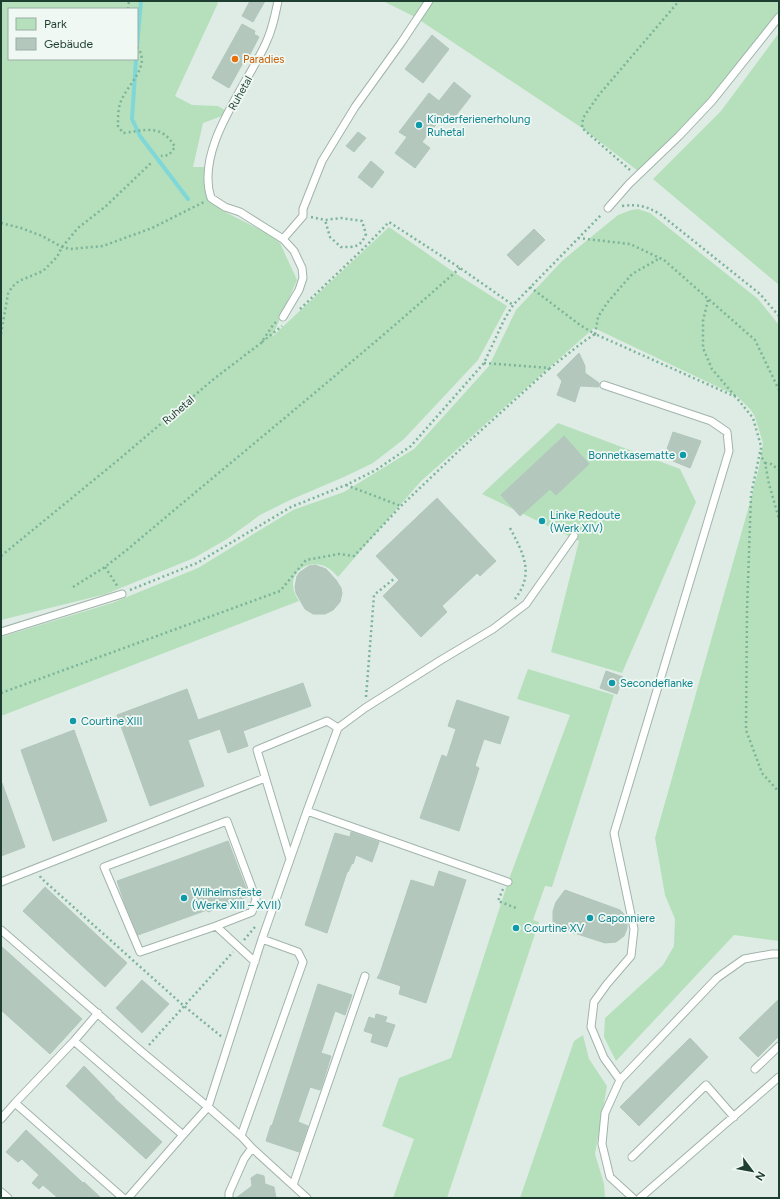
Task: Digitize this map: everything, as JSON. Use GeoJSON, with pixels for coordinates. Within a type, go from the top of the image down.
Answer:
{"type":"FeatureCollection","features":[{"type":"Feature","properties":{"kind":"lane","name":"Ruhetal"},"geometry":{"type":"LineString","coordinates":[[211,198],[208,182],[208,167],[212,150],[228,113],[265,45],[273,26],[278,1]]}},
{"type":"Feature","properties":{"kind":"lane"},"geometry":{"type":"LineString","coordinates":[[283,239],[302,216],[303,209],[322,161],[355,107],[429,1]]}},
{"type":"Feature","properties":{"kind":"lane"},"geometry":{"type":"LineString","coordinates":[[608,208],[636,176],[679,136],[712,101],[779,17]]}},
{"type":"Feature","properties":{"kind":"lane"},"geometry":{"type":"LineString","coordinates":[[211,198],[225,208],[240,212],[283,239],[299,258],[303,278],[299,290],[283,316]]}},
{"type":"Feature","properties":{"kind":"lane"},"geometry":{"type":"LineString","coordinates":[[604,386],[711,421],[727,432],[729,451],[614,833],[634,929],[631,956],[606,984],[594,1002],[591,1027],[604,1058],[620,1080]]}},
{"type":"Feature","properties":{"kind":"lane"},"geometry":{"type":"LineString","coordinates":[[128,1198],[208,1107],[262,939],[338,728],[365,708],[493,629],[526,604],[574,536]]}},
{"type":"Feature","properties":{"kind":"lane"},"geometry":{"type":"LineString","coordinates":[[1,632],[122,594]]}},
{"type":"Feature","properties":{"kind":"lane"},"geometry":{"type":"LineString","coordinates":[[290,860],[257,750],[327,721],[338,728]]}},
{"type":"Feature","properties":{"kind":"lane"},"geometry":{"type":"LineString","coordinates":[[1,882],[266,778]]}},
{"type":"Feature","properties":{"kind":"lane"},"geometry":{"type":"LineString","coordinates":[[307,811],[506,882]]}},
{"type":"Feature","properties":{"kind":"lane"},"geometry":{"type":"LineString","coordinates":[[227,821],[256,899],[252,912],[216,926],[140,952],[104,867],[227,821]]}},
{"type":"Feature","properties":{"kind":"lane"},"geometry":{"type":"LineString","coordinates":[[216,926],[255,962]]}},
{"type":"Feature","properties":{"kind":"lane"},"geometry":{"type":"LineString","coordinates":[[1,930],[208,1107],[307,1198]]}},
{"type":"Feature","properties":{"kind":"lane"},"geometry":{"type":"LineString","coordinates":[[241,1136],[304,962],[298,952],[262,939]]}},
{"type":"Feature","properties":{"kind":"lane"},"geometry":{"type":"LineString","coordinates":[[633,1198],[610,1177],[602,1144],[605,1113],[620,1080],[717,978],[744,959],[779,954]]}},
{"type":"Feature","properties":{"kind":"lane"},"geometry":{"type":"LineString","coordinates":[[293,1185],[365,976]]}},
{"type":"Feature","properties":{"kind":"lane"},"geometry":{"type":"LineString","coordinates":[[1,1119],[98,1013]]}},
{"type":"Feature","properties":{"kind":"lane"},"geometry":{"type":"LineString","coordinates":[[74,1041],[183,1135]]}},
{"type":"Feature","properties":{"kind":"lane"},"geometry":{"type":"LineString","coordinates":[[754,1069],[779,1046]]}},
{"type":"Feature","properties":{"kind":"lane"},"geometry":{"type":"LineString","coordinates":[[640,1198],[779,1077]]}},
{"type":"Feature","properties":{"kind":"lane"},"geometry":{"type":"LineString","coordinates":[[632,1157],[706,1085],[734,1116]]}},
{"type":"Feature","properties":{"kind":"lane"},"geometry":{"type":"LineString","coordinates":[[15,1103],[123,1198]]}},
{"type":"Feature","properties":{"kind":"lane"},"geometry":{"type":"LineString","coordinates":[[229,1198],[229,1193],[244,1159],[252,1148]]}},
{"type":"Feature","properties":{"kind":"lane"},"geometry":{"type":"LineString","coordinates":[[1,1192],[8,1198]]}},
{"type":"Feature","properties":{"kind":"path"},"geometry":{"type":"LineString","coordinates":[[636,176],[582,128],[582,118],[598,96],[679,1]]}},
{"type":"Feature","properties":{"kind":"path"},"geometry":{"type":"LineString","coordinates":[[138,48],[142,61],[138,73],[120,104],[118,126],[123,133],[142,130],[157,130],[170,139],[175,147],[169,155],[161,156]]}},
{"type":"Feature","properties":{"kind":"path"},"geometry":{"type":"LineString","coordinates":[[1,334],[8,294],[12,287],[19,281],[43,270],[57,257],[62,247],[78,228],[106,206],[151,163]]}},
{"type":"Feature","properties":{"kind":"path"},"geometry":{"type":"LineString","coordinates":[[1,223],[21,228],[42,236],[62,247],[70,249],[102,246],[152,228],[211,198]]}},
{"type":"Feature","properties":{"kind":"path"},"geometry":{"type":"LineString","coordinates":[[122,594],[198,562],[291,507],[346,485],[376,470],[411,446],[484,362],[504,320],[513,305],[608,208],[641,205],[651,208],[760,294],[779,316]]}},
{"type":"Feature","properties":{"kind":"path"},"geometry":{"type":"LineString","coordinates":[[302,216],[325,220],[341,218],[362,222],[366,234],[363,242],[355,247],[341,247],[330,237],[325,220]]}},
{"type":"Feature","properties":{"kind":"path"},"geometry":{"type":"LineString","coordinates":[[295,314],[390,222],[513,305]]}},
{"type":"Feature","properties":{"kind":"path"},"geometry":{"type":"LineString","coordinates":[[578,238],[630,244],[664,260],[755,340],[779,390]]}},
{"type":"Feature","properties":{"kind":"path"},"geometry":{"type":"LineString","coordinates":[[363,242],[365,247]]}},
{"type":"Feature","properties":{"kind":"path"},"geometry":{"type":"LineString","coordinates":[[530,287],[580,325],[595,334],[598,317],[607,303],[632,274],[660,258]]}},
{"type":"Feature","properties":{"kind":"path"},"geometry":{"type":"LineString","coordinates":[[73,587],[105,567],[128,549],[389,331],[460,268]]}},
{"type":"Feature","properties":{"kind":"path"},"geometry":{"type":"LineString","coordinates":[[708,299],[703,322],[703,348],[712,369],[736,397]]}},
{"type":"Feature","properties":{"kind":"path","name":"Ruhetal"},"geometry":{"type":"LineString","coordinates":[[1,556],[215,378],[261,343],[273,325],[283,316]]}},
{"type":"Feature","properties":{"kind":"path"},"geometry":{"type":"LineString","coordinates":[[261,343],[284,324]]}},
{"type":"Feature","properties":{"kind":"path"},"geometry":{"type":"LineString","coordinates":[[273,325],[278,330]]}},
{"type":"Feature","properties":{"kind":"path"},"geometry":{"type":"LineString","coordinates":[[1,694],[280,591],[306,560],[338,554],[354,556],[401,506],[465,445],[550,368]]}},
{"type":"Feature","properties":{"kind":"path"},"geometry":{"type":"LineString","coordinates":[[761,446],[751,495],[747,610],[746,730],[762,773],[779,792]]}},
{"type":"Feature","properties":{"kind":"path"},"geometry":{"type":"LineString","coordinates":[[765,463],[771,464],[779,470]]}},
{"type":"Feature","properties":{"kind":"path"},"geometry":{"type":"LineString","coordinates":[[346,485],[401,506]]}},
{"type":"Feature","properties":{"kind":"path"},"geometry":{"type":"LineString","coordinates":[[510,528],[522,551],[527,574],[520,594],[515,599]]}},
{"type":"Feature","properties":{"kind":"path"},"geometry":{"type":"LineString","coordinates":[[105,567],[113,579]]}},
{"type":"Feature","properties":{"kind":"path"},"geometry":{"type":"LineString","coordinates":[[365,708],[374,595],[395,578]]}},
{"type":"Feature","properties":{"kind":"path"},"geometry":{"type":"LineString","coordinates":[[36,868],[41,878],[184,1006],[228,1042]]}},
{"type":"Feature","properties":{"kind":"path"},"geometry":{"type":"LineString","coordinates":[[506,882],[498,901],[516,908]]}},
{"type":"Feature","properties":{"kind":"path"},"geometry":{"type":"LineString","coordinates":[[142,1052],[258,924]]}},
{"type":"Feature","properties":{"kind":"green space"},"geometry":{"type":"Polygon","coordinates":[[[1,1],[216,1],[218,3],[175,96],[192,105],[218,106],[225,110],[222,116],[203,123],[193,167],[205,167],[204,183],[207,196],[223,211],[267,233],[280,243],[297,280],[272,337],[389,227],[455,273],[507,306],[478,360],[404,439],[373,463],[260,515],[227,539],[194,558],[106,594],[1,620],[1,1]]]}},
{"type":"Feature","properties":{"kind":"green space"},"geometry":{"type":"Polygon","coordinates":[[[383,1],[779,1],[779,15],[725,84],[638,171],[582,128],[415,17],[383,1]]]}},
{"type":"Feature","properties":{"kind":"green space"},"geometry":{"type":"Polygon","coordinates":[[[779,33],[779,285],[653,179],[721,111],[779,33]]]}},
{"type":"Feature","properties":{"kind":"green space"},"geometry":{"type":"Polygon","coordinates":[[[638,209],[650,213],[758,299],[779,325],[779,941],[734,935],[616,1061],[604,1037],[605,1018],[663,965],[674,946],[675,919],[665,895],[655,838],[749,506],[759,467],[763,443],[755,417],[751,410],[737,396],[594,328],[421,481],[338,577],[331,570],[322,565],[316,564],[305,566],[300,570],[296,574],[293,586],[294,592],[299,601],[1,716],[1,637],[112,603],[198,568],[293,510],[344,492],[414,449],[489,366],[516,310],[563,260],[618,215],[638,209]]]}},
{"type":"Feature","properties":{"kind":"green space"},"geometry":{"type":"Polygon","coordinates":[[[558,423],[680,469],[696,502],[622,673],[551,652],[579,541],[482,494],[558,423]]]}},
{"type":"Feature","properties":{"kind":"green space"},"geometry":{"type":"Polygon","coordinates":[[[528,669],[614,695],[552,887],[545,886],[533,920],[539,922],[447,1198],[393,1198],[414,1139],[382,1126],[399,1078],[451,1058],[508,882],[570,715],[517,699],[528,669]]]}},
{"type":"Feature","properties":{"kind":"green space"},"geometry":{"type":"Polygon","coordinates":[[[583,1035],[589,1059],[607,1086],[595,1154],[604,1184],[605,1198],[520,1198],[574,1041],[583,1035]]]}},
{"type":"Feature","properties":{"kind":"building"},"geometry":{"type":"Polygon","coordinates":[[[250,1],[265,1],[253,22],[242,16],[250,1]]]}},
{"type":"Feature","properties":{"kind":"building","name":"Paradies"},"geometry":{"type":"Polygon","coordinates":[[[242,24],[255,31],[254,34],[259,37],[246,62],[244,61],[229,88],[212,78],[242,24]]]}},
{"type":"Feature","properties":{"kind":"building"},"geometry":{"type":"Polygon","coordinates":[[[432,35],[449,49],[423,83],[405,69],[432,35]]]}},
{"type":"Feature","properties":{"kind":"building","name":"Kinderferienerholung Ruhetal"},"geometry":{"type":"Polygon","coordinates":[[[454,82],[471,96],[453,119],[445,113],[422,142],[430,148],[415,168],[395,153],[407,137],[399,132],[429,93],[439,101],[454,82]]]}},
{"type":"Feature","properties":{"kind":"building"},"geometry":{"type":"Polygon","coordinates":[[[358,132],[366,138],[354,152],[346,146],[358,132]]]}},
{"type":"Feature","properties":{"kind":"building"},"geometry":{"type":"Polygon","coordinates":[[[371,161],[384,172],[372,188],[358,177],[371,161]]]}},
{"type":"Feature","properties":{"kind":"building"},"geometry":{"type":"Polygon","coordinates":[[[534,229],[545,240],[518,266],[507,255],[534,229]]]}},
{"type":"Feature","properties":{"kind":"building"},"geometry":{"type":"Polygon","coordinates":[[[579,353],[585,366],[585,373],[599,383],[599,387],[580,386],[575,402],[557,395],[562,381],[557,375],[579,353]]]}},
{"type":"Feature","properties":{"kind":"building","name":"Bonnetkasematte"},"geometry":{"type":"Polygon","coordinates":[[[673,432],[701,441],[690,468],[673,461],[667,449],[673,432]]]}},
{"type":"Feature","properties":{"kind":"building"},"geometry":{"type":"Polygon","coordinates":[[[564,436],[589,464],[556,495],[550,489],[520,516],[501,495],[564,436]]]}},
{"type":"Feature","properties":{"kind":"building"},"geometry":{"type":"Polygon","coordinates":[[[437,498],[496,561],[480,576],[477,573],[442,606],[447,612],[421,637],[383,596],[399,580],[376,556],[437,498]]]}},
{"type":"Feature","properties":{"kind":"building"},"geometry":{"type":"Polygon","coordinates":[[[315,565],[326,569],[341,588],[342,593],[340,602],[333,610],[325,614],[313,614],[305,609],[296,593],[295,587],[297,576],[309,566],[315,565]]]}},
{"type":"Feature","properties":{"kind":"building","name":"Secondeflanke"},"geometry":{"type":"Polygon","coordinates":[[[606,671],[623,677],[617,694],[600,688],[606,671]]]}},
{"type":"Feature","properties":{"kind":"building"},"geometry":{"type":"Polygon","coordinates":[[[303,683],[311,706],[243,731],[248,746],[228,753],[220,729],[188,740],[204,786],[150,806],[117,715],[187,689],[198,720],[303,683]]]}},
{"type":"Feature","properties":{"kind":"building"},"geometry":{"type":"Polygon","coordinates":[[[457,700],[509,717],[500,744],[484,739],[475,766],[479,768],[459,831],[420,818],[442,755],[447,757],[456,729],[448,726],[457,700]]]}},
{"type":"Feature","properties":{"kind":"building"},"geometry":{"type":"Polygon","coordinates":[[[74,730],[107,821],[53,841],[21,750],[74,730]]]}},
{"type":"Feature","properties":{"kind":"building"},"geometry":{"type":"Polygon","coordinates":[[[1,783],[25,847],[1,856],[1,783]]]}},
{"type":"Feature","properties":{"kind":"building"},"geometry":{"type":"Polygon","coordinates":[[[351,832],[379,842],[372,862],[356,855],[353,864],[352,863],[347,872],[327,933],[305,925],[335,833],[350,837],[351,832]]]}},
{"type":"Feature","properties":{"kind":"building"},"geometry":{"type":"Polygon","coordinates":[[[228,841],[249,896],[208,912],[207,910],[138,935],[117,881],[228,841]]]}},
{"type":"Feature","properties":{"kind":"building"},"geometry":{"type":"Polygon","coordinates":[[[439,871],[466,880],[426,1003],[399,994],[401,986],[377,978],[411,880],[434,887],[439,871]]]}},
{"type":"Feature","properties":{"kind":"building"},"geometry":{"type":"Polygon","coordinates":[[[45,887],[127,963],[105,987],[23,911],[45,887]]]}},
{"type":"Feature","properties":{"kind":"building","name":"Caponniere"},"geometry":{"type":"Polygon","coordinates":[[[565,890],[620,910],[626,916],[627,921],[627,928],[624,936],[616,942],[605,943],[553,926],[553,911],[556,902],[565,890]]]}},
{"type":"Feature","properties":{"kind":"building"},"geometry":{"type":"Polygon","coordinates":[[[1,946],[82,1019],[50,1054],[1,1010],[1,946]]]}},
{"type":"Feature","properties":{"kind":"building"},"geometry":{"type":"Polygon","coordinates":[[[142,980],[169,1004],[142,1033],[116,1008],[142,980]]]}},
{"type":"Feature","properties":{"kind":"building"},"geometry":{"type":"Polygon","coordinates":[[[318,984],[352,995],[345,1015],[335,1011],[321,1053],[331,1056],[322,1085],[320,1090],[310,1087],[298,1122],[308,1126],[299,1152],[266,1141],[318,984]]]}},
{"type":"Feature","properties":{"kind":"building"},"geometry":{"type":"Polygon","coordinates":[[[779,999],[779,1036],[758,1057],[739,1038],[779,999]]]}},
{"type":"Feature","properties":{"kind":"building"},"geometry":{"type":"Polygon","coordinates":[[[376,1014],[387,1017],[385,1022],[395,1025],[387,1047],[371,1042],[373,1034],[364,1031],[369,1017],[375,1019],[376,1014]]]}},
{"type":"Feature","properties":{"kind":"building"},"geometry":{"type":"Polygon","coordinates":[[[690,1038],[708,1057],[639,1126],[620,1107],[690,1038]]]}},
{"type":"Feature","properties":{"kind":"building"},"geometry":{"type":"Polygon","coordinates":[[[84,1066],[114,1098],[162,1142],[146,1159],[66,1086],[84,1066]]]}},
{"type":"Feature","properties":{"kind":"building"},"geometry":{"type":"Polygon","coordinates":[[[26,1130],[101,1198],[58,1198],[43,1185],[39,1189],[32,1183],[39,1175],[22,1159],[18,1162],[6,1152],[26,1130]]]}},
{"type":"Feature","properties":{"kind":"building"},"geometry":{"type":"Polygon","coordinates":[[[257,1174],[264,1176],[265,1184],[274,1187],[276,1198],[236,1198],[252,1186],[251,1178],[257,1174]]]}},
{"type":"Feature","properties":{"kind":"waterway"},"geometry":{"type":"LineString","coordinates":[[138,35],[141,1]]}},
{"type":"Feature","properties":{"kind":"waterway"},"geometry":{"type":"LineString","coordinates":[[136,60],[132,119],[140,136],[188,199]]}},
{"type":"Feature","properties":{"kind":"place","name":"Paradies"},"geometry":{"type":"Point","coordinates":[235,59]}},
{"type":"Feature","properties":{"kind":"place","name":"Kinderferienerholung Ruhetal"},"geometry":{"type":"Point","coordinates":[419,125]}},
{"type":"Feature","properties":{"kind":"place","name":"Bonnetkasematte"},"geometry":{"type":"Point","coordinates":[683,455]}},
{"type":"Feature","properties":{"kind":"place","name":"Linke Redoute (Werk XIV)"},"geometry":{"type":"Point","coordinates":[542,521]}},
{"type":"Feature","properties":{"kind":"place","name":"Secondeflanke"},"geometry":{"type":"Point","coordinates":[612,683]}},
{"type":"Feature","properties":{"kind":"place","name":"Courtine XIII"},"geometry":{"type":"Point","coordinates":[73,721]}},
{"type":"Feature","properties":{"kind":"place","name":"Wilhelmsfeste (Werke XIII – XVII)"},"geometry":{"type":"Point","coordinates":[184,898]}},
{"type":"Feature","properties":{"kind":"place","name":"Caponniere"},"geometry":{"type":"Point","coordinates":[590,918]}},
{"type":"Feature","properties":{"kind":"place","name":"Courtine XV"},"geometry":{"type":"Point","coordinates":[516,928]}}]}
